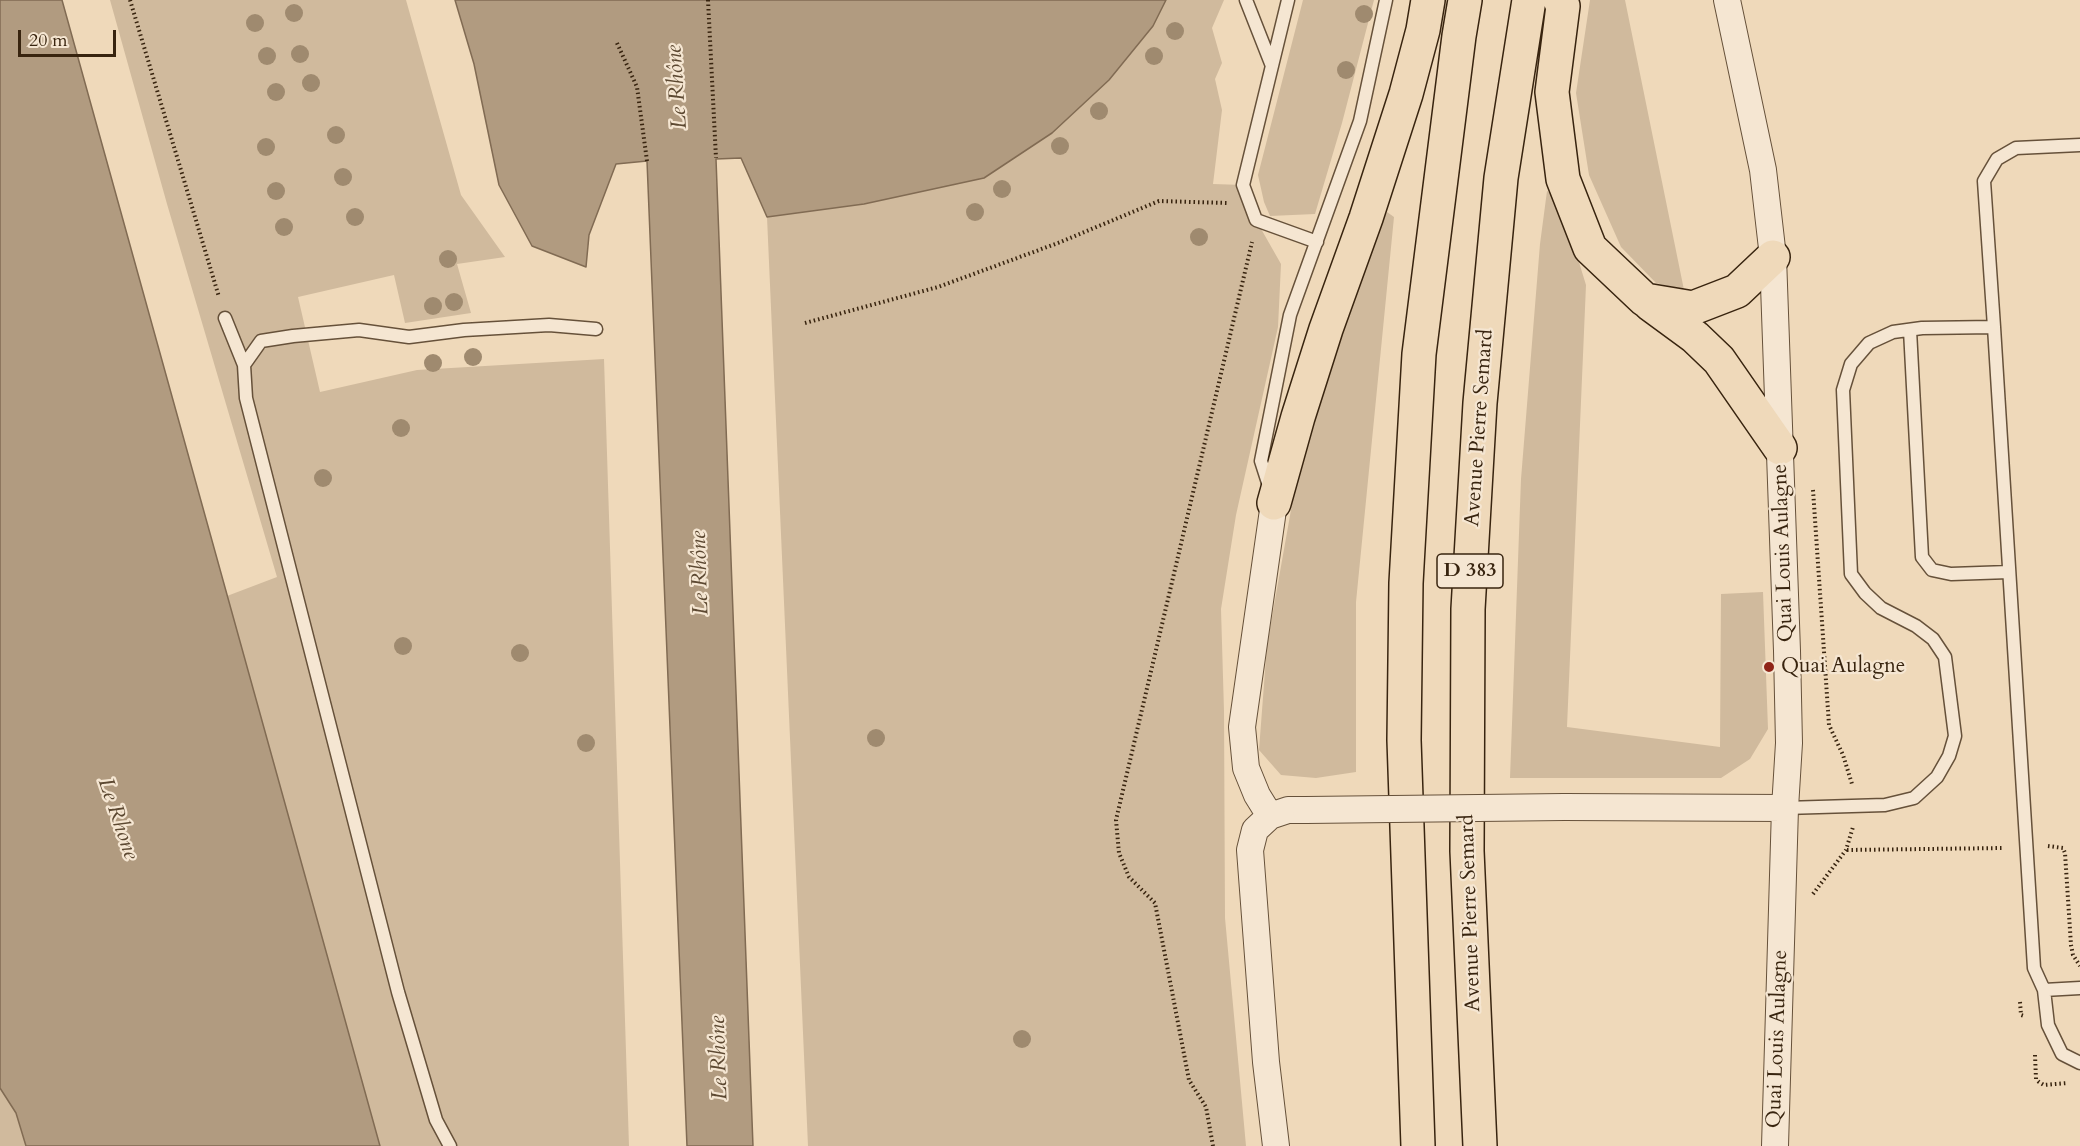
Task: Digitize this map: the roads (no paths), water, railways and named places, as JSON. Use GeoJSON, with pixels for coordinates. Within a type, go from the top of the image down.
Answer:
{"type":"FeatureCollection","features":[{"type":"Feature","properties":{"kind":"highway"},"geometry":{"type":"LineString","coordinates":[[1274,503],[1326,328],[1366,218],[1406,94],[1428,0]]}},
{"type":"Feature","properties":{"kind":"highway","name":"D 383"},"geometry":{"type":"LineString","coordinates":[[1418,1146],[1404,740],[1406,583],[1419,354],[1465,0]]}},
{"type":"Feature","properties":{"kind":"highway","name":"Avenue Pierre Semard"},"geometry":{"type":"LineString","coordinates":[[1480,1146],[1467,851],[1468,609],[1480,403],[1500,190],[1529,0]]}},
{"type":"Feature","properties":{"kind":"highway"},"geometry":{"type":"LineString","coordinates":[[1560,0],[1563,6],[1552,92],[1563,179],[1590,248],[1645,300],[1695,337],[1719,360],[1780,448]]}},
{"type":"Feature","properties":{"kind":"highway"},"geometry":{"type":"LineString","coordinates":[[1645,300],[1693,308],[1737,291],[1773,257]]}},
{"type":"Feature","properties":{"kind":"street","name":"Quai Louis Aulagne"},"geometry":{"type":"LineString","coordinates":[[1726,0],[1763,170],[1773,257],[1789,743],[1775,1146]]}},
{"type":"Feature","properties":{"kind":"street"},"geometry":{"type":"LineString","coordinates":[[1270,816],[1257,795],[1246,768],[1242,726],[1274,503]]}},
{"type":"Feature","properties":{"kind":"street"},"geometry":{"type":"LineString","coordinates":[[1276,1146],[1266,1062],[1250,850],[1256,830],[1270,816],[1288,810],[1564,807],[1785,808]]}},
{"type":"Feature","properties":{"kind":"lane"},"geometry":{"type":"LineString","coordinates":[[1246,0],[1272,66]]}},
{"type":"Feature","properties":{"kind":"lane"},"geometry":{"type":"LineString","coordinates":[[1287,0],[1243,185],[1256,220],[1317,242]]}},
{"type":"Feature","properties":{"kind":"lane"},"geometry":{"type":"LineString","coordinates":[[1274,503],[1261,461],[1290,315],[1360,121],[1386,0]]}},
{"type":"Feature","properties":{"kind":"lane"},"geometry":{"type":"LineString","coordinates":[[2080,145],[2016,148],[1997,159],[1984,181],[2034,968],[2044,990],[2048,1025],[2062,1054],[2080,1063]]}},
{"type":"Feature","properties":{"kind":"lane"},"geometry":{"type":"LineString","coordinates":[[225,318],[244,365],[246,399],[398,992],[436,1120],[450,1146]]}},
{"type":"Feature","properties":{"kind":"lane"},"geometry":{"type":"LineString","coordinates":[[244,365],[261,341],[293,336],[359,330],[409,337],[464,330],[528,326],[596,329]]}},
{"type":"Feature","properties":{"kind":"lane"},"geometry":{"type":"LineString","coordinates":[[1785,808],[1885,805],[1914,798],[1937,777],[1949,756],[1955,736],[1945,657],[1933,639],[1916,626],[1881,608],[1865,593],[1851,574],[1843,390],[1851,364],[1869,343],[1893,333],[1910,330],[1994,327]]}},
{"type":"Feature","properties":{"kind":"lane"},"geometry":{"type":"LineString","coordinates":[[1910,330],[1922,557],[1932,570],[1951,574],[2009,572]]}},
{"type":"Feature","properties":{"kind":"lane"},"geometry":{"type":"LineString","coordinates":[[2044,990],[2080,988]]}},
{"type":"Feature","properties":{"kind":"water","name":"Le Rhone"},"geometry":{"type":"Polygon","coordinates":[[[0,0],[62,0],[380,1146],[26,1146],[16,1113],[0,1088],[0,0]]]}},
{"type":"Feature","properties":{"kind":"water","name":"Le Rhône"},"geometry":{"type":"Polygon","coordinates":[[[455,0],[1166,0],[1153,26],[1109,80],[1052,133],[984,178],[864,204],[767,217],[741,158],[716,159],[753,1146],[687,1146],[647,161],[616,164],[589,235],[586,267],[532,246],[499,185],[474,64],[455,0]]]}},
{"type":"Feature","properties":{"kind":"place","name":"Quai Aulagne"},"geometry":{"type":"Point","coordinates":[1769,667]}}]}
